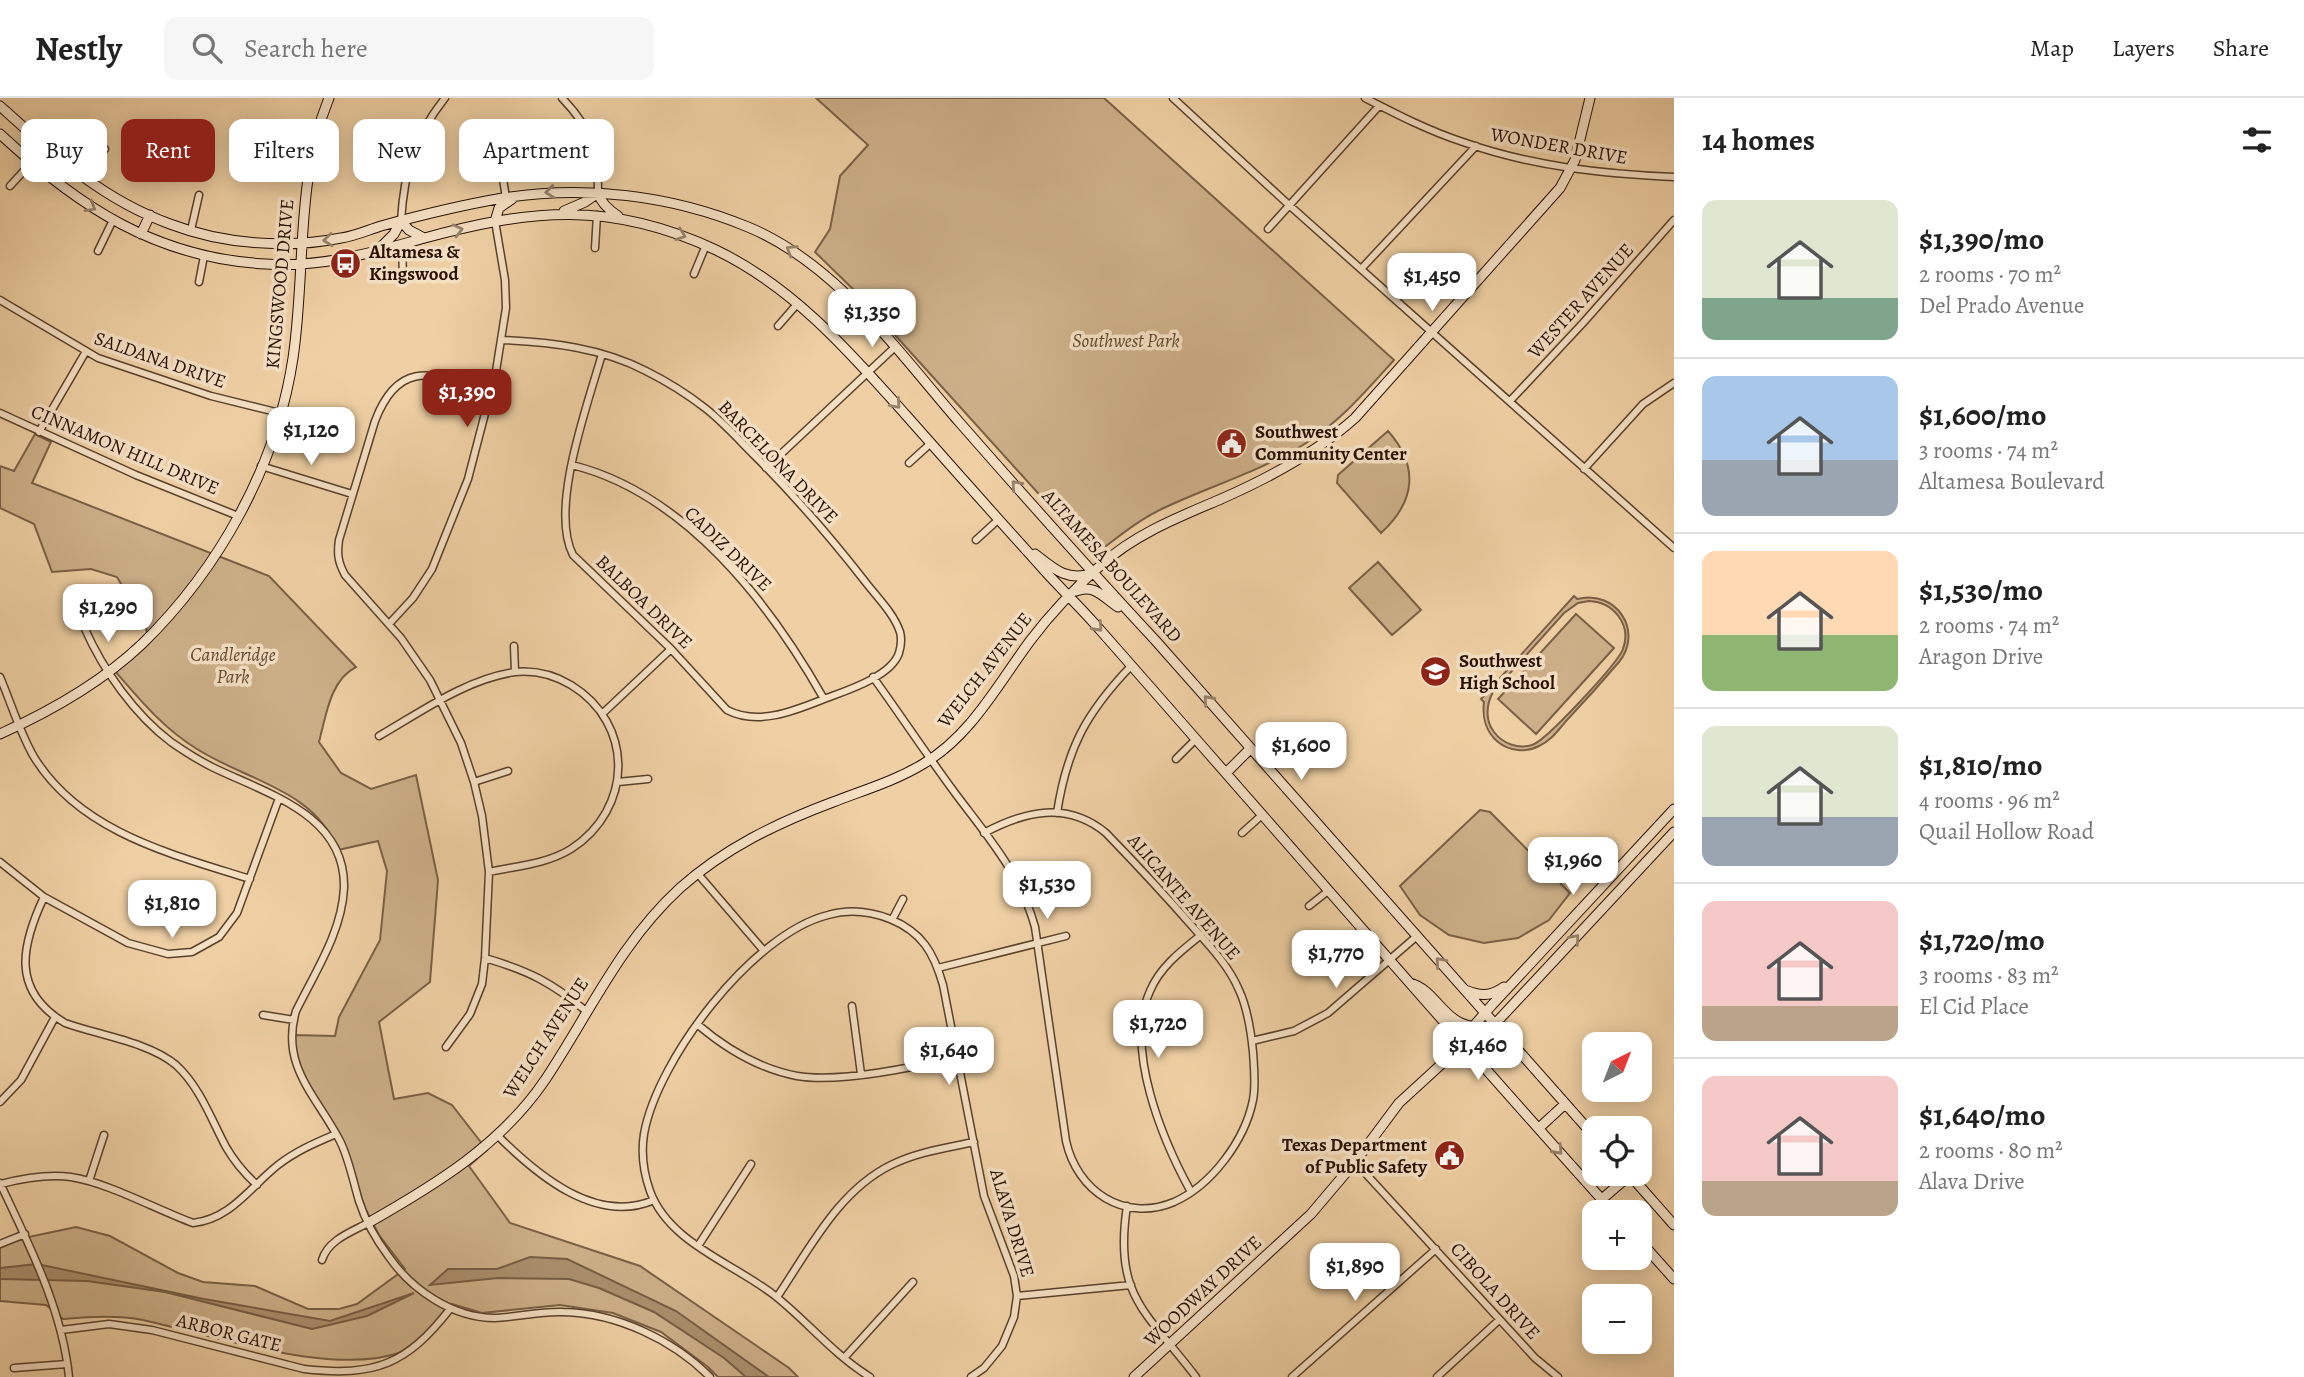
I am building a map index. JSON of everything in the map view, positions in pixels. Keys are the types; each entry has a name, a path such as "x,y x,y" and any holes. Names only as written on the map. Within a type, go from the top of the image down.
{"main road":[{"name":"KINGSWOOD DRIVE","path":"0,734 61,704 141,645 181,603 210,563 238,516 261,466 280,413 293,360 311,159 317,129 329,98"},
{"name":"WELCH AVENUE","path":"368,1223 446,1176 481,1151 511,1122 545,1080 611,970 643,928 698,874 736,845 780,823 893,780 931,759 971,722 1031,640 1069,596 1124,546 1186,512 1222,498 1290,464 1355,418 1560,188 1580,144 1590,98"},
{"name":"ALTAMESA BOULEVARD","path":"0,106 21,124"},
{"path":"0,134 21,154"},
{"path":"56,182 79,200 141,234 204,256 268,265 301,263 377,251 495,221 559,214 597,215 665,229 706,245 741,264 798,303 828,329 1069,596 1408,982 1468,1036"},
{"name":"ALTAMESA BOULEVARD","path":"89,182 108,195 150,215 191,230 224,238 260,242 302,243 342,238 474,204 561,191 640,197 681,205 750,227 797,254 846,294 895,348 1582,1123"},
{"path":"559,214 598,193 609,210 622,219"},
{"path":"495,221 495,213 499,208 521,196"},
{"path":"474,204 489,211 495,221"},
{"path":"141,234 150,215"},
{"path":"377,251 394,234 401,221 409,230 424,238"},
{"path":"1019,542 1053,569 1067,576 1081,577 1093,573"},
{"path":"1069,596 1078,590 1094,589 1131,614"},
{"path":"1226,774 1250,749"},
{"name":"WOODWAY DRIVE","path":"1134,1377 1311,1214 1355,1162 1399,1103 1468,1036 1540,952 1674,809"},
{"name":"WOODWAY DRIVE","path":"1468,1036 1482,1035 1494,1025 1674,832"},
{"path":"1540,952 1553,964"},
{"path":"1464,989 1475,994 1491,995 1517,978"},
{"path":"1408,982 1419,985 1455,1021 1539,1128 1602,1199 1617,1186"},
{"path":"1468,1036 1494,1025"},
{"path":"1482,1035 1499,1041 1532,1073 1542,1078"},
{"path":"1539,1128 1565,1104"},
{"path":"1639,1186 1674,1225"},
{"path":"1652,1254 1674,1279"}],"street":[{"path":"401,221 402,198 411,156 422,130 445,98"},
{"path":"562,98 587,128 593,142 598,168 598,193"},
{"path":"1173,98 1674,548"},
{"name":"WONDER DRIVE","path":"1365,98 1476,146 1510,157 1619,175 1674,177"},
{"path":"1268,229 1379,106"},
{"path":"1362,268 1476,146"},
{"path":"10,186 21,174"},
{"path":"503,182 506,198"},
{"path":"191,230 199,195"},
{"path":"594,248 597,215"},
{"path":"99,251 113,220"},
{"name":"WESTER AVENUE","path":"1510,401 1674,220"},
{"path":"389,624 413,598 432,569 468,479 491,391 506,308 505,280 495,221"},
{"path":"402,244 403,278"},
{"path":"694,274 706,245"},
{"path":"199,282 204,256"},
{"name":"SALDANA DRIVE","path":"0,300 85,352 201,393 280,413"},
{"path":"778,326 798,303"},
{"name":"BARCELONA DRIVE","path":"502,341 541,342 621,360 660,378 705,408 799,502 856,569 896,625 901,642 897,658 887,669 873,677"},
{"path":"766,468 895,348"},
{"path":"39,432 85,352"},
{"name":"BALBOA DRIVE","path":"602,354 572,465 565,518 567,538 573,555 733,713 774,716 793,712 873,677"},
{"path":"446,1047 477,1000 485,958 489,872 482,816 461,743 441,701 430,680 389,624 351,584 338,563 339,540 382,403 397,385 414,376 425,375 491,391"},
{"path":"1584,469 1643,404 1674,383"},
{"name":"CINNAMON HILL DRIVE","path":"0,413 136,475 238,516"},
{"path":"909,463 931,443"},
{"name":"CADIZ DRIVE","path":"572,465 591,469 634,488 683,524 712,550 760,600 789,640 824,699"},
{"path":"261,466 352,494"},
{"path":"976,540 999,519"},
{"path":"85,629 92,645 134,705 169,740 211,766 291,804 323,831 339,858 343,875 339,920 294,1020 292,1054 305,1085 341,1144 360,1204 389,1258 402,1273 450,1309 469,1316 488,1318 563,1312 604,1318 675,1347 710,1377"},
{"path":"513,646 515,672"},
{"path":"602,714 671,649"},
{"path":"1057,813 1067,767 1083,727 1099,701 1131,666"},
{"path":"379,736 482,681 515,672 543,673 561,679 593,701 602,714 617,752 618,782 606,815 591,834 571,849 545,860 489,872"},
{"path":"0,677 34,757 46,774 85,812 125,835 250,880"},
{"path":"873,677 1021,887 1029,905 1037,943 1069,1155 1082,1179 1099,1195 1127,1206 1122,1247 1126,1273 1139,1305 1196,1377"},
{"path":"1176,759 1196,739"},
{"path":"474,782 508,771"},
{"path":"618,782 648,779"},
{"path":"0,862 44,897 128,943 168,954 183,954 205,946 219,937 237,913 279,798"},
{"name":"ALICANTE AVENUE","path":"984,833 1025,814 1057,813 1082,817 1106,832 1201,935 1239,988 1252,1041 1255,1084 1247,1118 1225,1158 1215,1171 1191,1192 1174,1202 1159,1206 1127,1206"},
{"path":"1242,833 1262,815"},
{"path":"698,874 764,951"},
{"path":"1308,906 1328,891"},
{"path":"44,897 30,926 25,960 29,986 34,996 55,1017 80,1029 147,1049 174,1064 188,1078 235,1161 257,1185"},
{"path":"892,920 904,899"},
{"name":"ALAVA DRIVE","path":"654,1200 646,1177 642,1150 651,1108 679,1051 697,1024 735,979 764,951 790,932 825,915 873,913 906,926 933,954 938,968 984,1196 1014,1276 1017,1296 1014,1317 1002,1346 984,1368 971,1377"},
{"path":"1191,1192 1163,1138 1152,1108 1143,1053 1142,1027 1147,1000 1155,981 1167,966 1201,935"},
{"path":"938,968 1066,936"},
{"path":"1252,1041 1278,1037 1310,1024 1349,997 1417,936"},
{"path":"485,958 521,968 541,978 586,1011"},
{"path":"852,1006 861,1074"},
{"path":"263,1015 294,1020"},
{"path":"0,1102 21,1080 55,1017"},
{"path":"697,1024 730,1049 771,1069 797,1076 861,1074 957,1057"},
{"path":"69,1377 61,1330 25,1234 0,1183 38,1176 70,1177 89,1181 193,1223 208,1221 222,1216 296,1152 336,1134"},
{"path":"89,1181 104,1135"},
{"path":"498,1135 538,1173 593,1202 624,1208 654,1200 679,1231 698,1246 751,1277 870,1377"},
{"path":"776,1297 846,1199 873,1175 918,1154 974,1142"},
{"name":"CIBOLA DRIVE","path":"1355,1162 1499,1320 1535,1358 1558,1377"},
{"path":"698,1246 751,1164"},
{"path":"323,1260 324,1254 336,1240 368,1223"},
{"path":"0,1244 25,1234"},
{"path":"1293,1377 1436,1249"},
{"path":"844,1357 913,1282"},
{"path":"1017,1296 1131,1285"},
{"name":"ARBOR GATE","path":"61,1330 109,1324 152,1330 326,1375 392,1363 424,1341 450,1309"},
{"path":"1437,1377 1499,1320"},
{"path":"14,1368 67,1364"}],"green space":[{"name":"Southwest Park","path":"816,98 1104,98 1394,360 1340,417 1303,445 1270,463 1156,512 1094,555 857,293 815,252 830,229 840,176 868,145"},
{"path":"1388,431 1405,457 1409,483 1401,508 1381,533 1337,483 1338,475"},
{"name":"Candleridge Park","path":"35,434 51,442 32,483 269,576 356,667 347,673 335,690 319,742 341,773 371,789 416,775 438,880 430,982 379,1022 394,1099 428,1093 452,1105 487,1150 469,1166 510,1223 640,1266 789,1368 798,1377 718,1377 661,1332 613,1313 560,1305 482,1313 452,1304 423,1336 402,1352 374,1358 343,1360 309,1357 239,1344 133,1318 63,1319 46,1305 0,1301 0,1243 76,1227 110,1236 178,1273 203,1282 255,1286 308,1309 339,1309 357,1304 405,1269 379,1235 365,1208 340,1136 301,1073 293,1035 335,1036 339,1017 380,940 387,871 378,841 338,850 327,829 313,813 277,789 216,760 185,741 153,713 115,671 148,641 146,627 117,577 91,569 52,572 34,524 0,508 0,466 14,471"},
{"path":"1378,562 1421,610 1392,635 1349,588"},
{"path":"1574,596 1577,599 1604,600 1622,615 1628,638 1626,650 1619,662 1543,744 1529,750 1518,750 1498,742 1490,734 1486,724 1484,702 1481,699","holes":["1598,602 1613,610 1623,623 1625,640 1618,657 1581,701 1540,740 1532,745 1521,746 1502,740 1494,732 1488,717 1493,692 1564,613 1578,603"]},
{"path":"1576,614 1614,648 1536,734 1498,699"},
{"path":"1480,810 1490,812 1570,893 1549,920 1518,938 1484,943 1449,935 1420,915 1400,886"}],"shaded area":[{"path":"530,1257 567,1259 676,1311 769,1377 746,1377 724,1358 654,1312 599,1288 569,1279 498,1278 430,1285 448,1269 497,1269"},
{"path":"37,1264 204,1299 330,1321 414,1293 367,1316 312,1329 165,1292 87,1281 0,1279 0,1268"}],"place":[{"name":"Altamesa & Kingswood","path":"346,263"},
{"name":"Southwest Community Center","path":"1232,443"},
{"name":"Southwest High School","path":"1436,672"},
{"name":"Texas Department of Public Safety","path":"1450,1156"}]}
